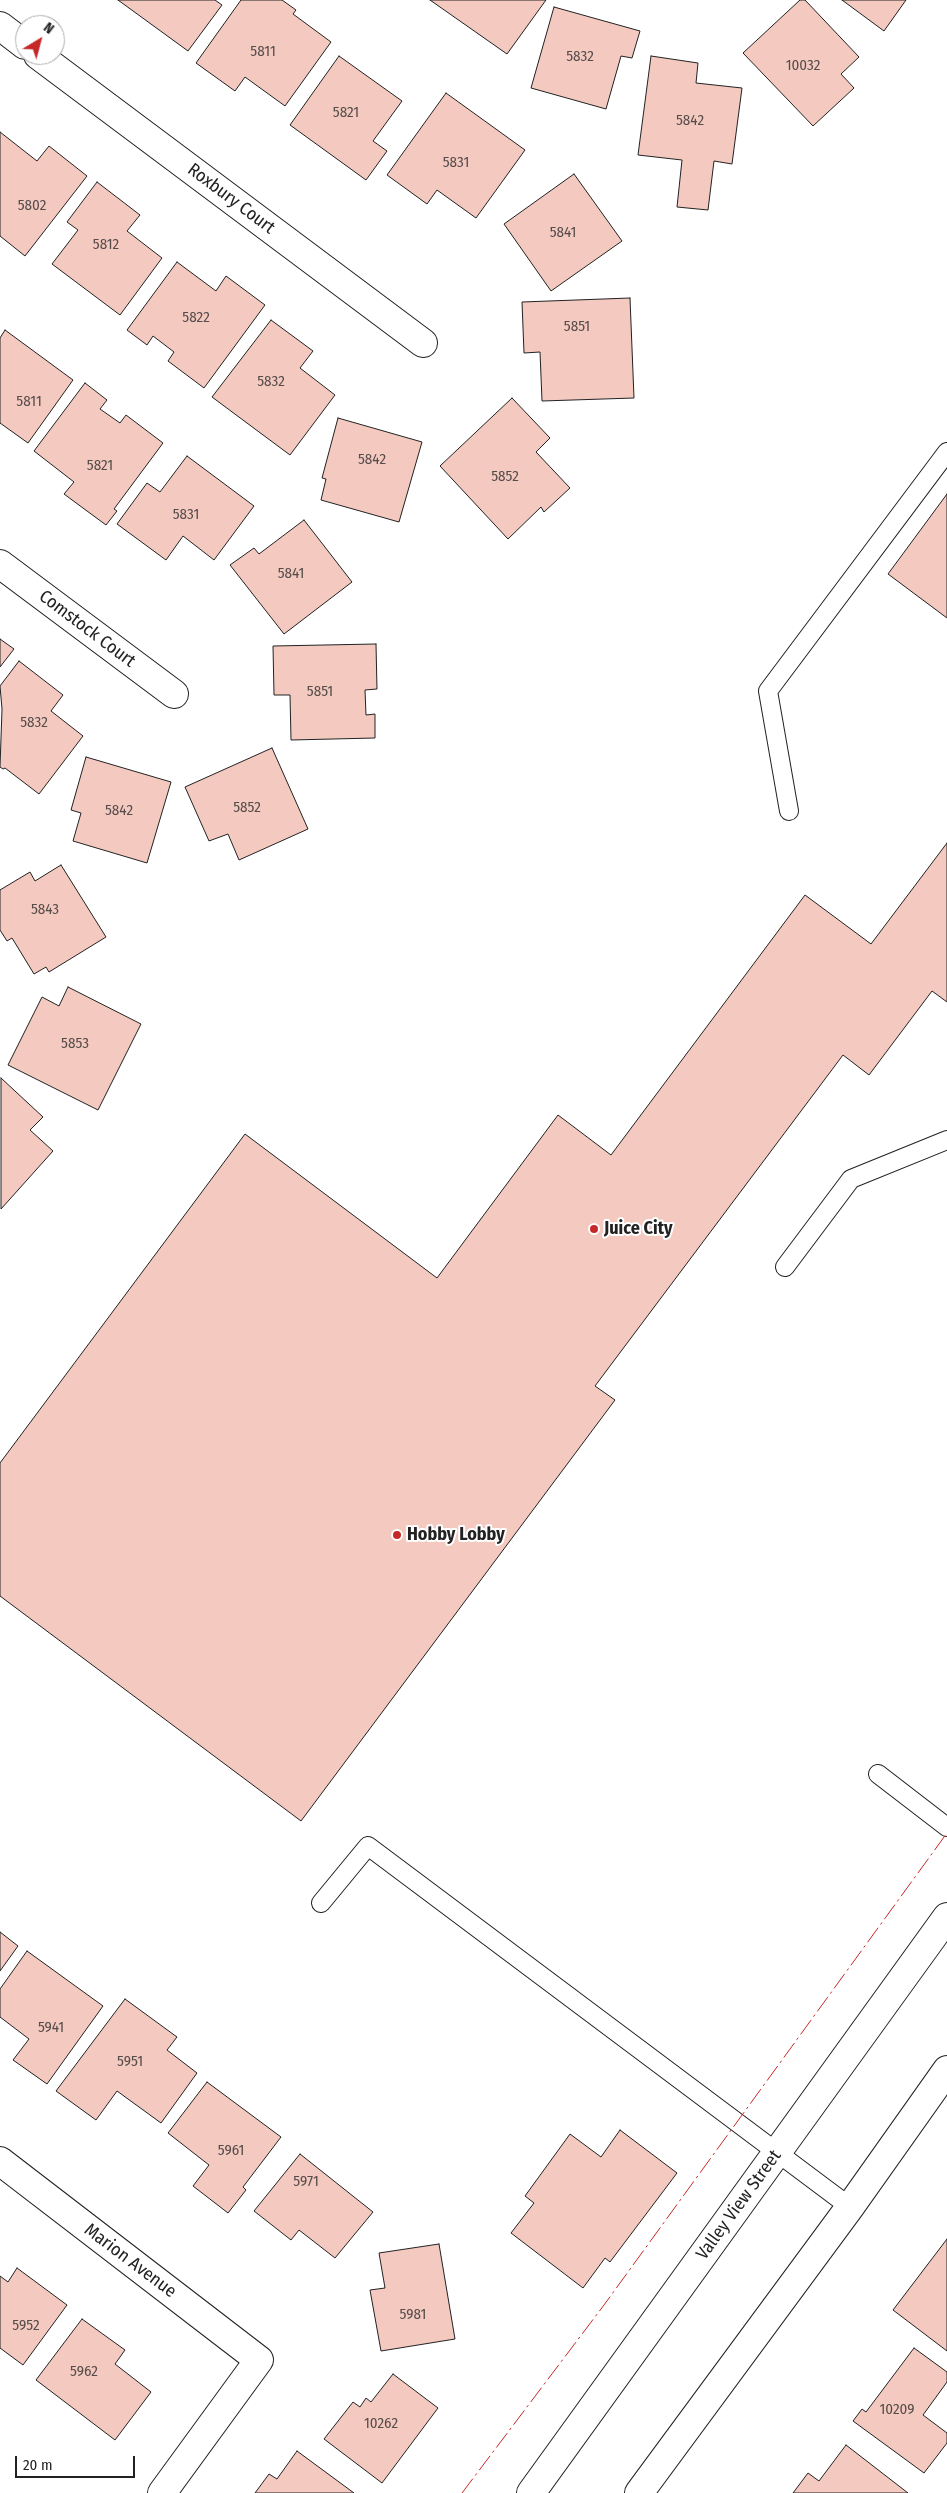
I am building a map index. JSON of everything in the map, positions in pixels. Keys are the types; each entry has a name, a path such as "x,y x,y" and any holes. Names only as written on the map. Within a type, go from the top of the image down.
{"main road":[{"path":"0,26 15,37"},
{"name":"Roxbury Court","path":"51,65 423,343"},
{"name":"Comstock Court","path":"0,564 174,694"},
{"name":"Valley View Street","path":"531,2493 947,1917"},
{"path":"639,2493 850,2208 947,2070"},
{"name":"Marion Avenue","path":"0,2161 259,2360 162,2493"}],"lane":[{"path":"789,811 768,691 947,452"},
{"path":"785,1267 851,1179 947,1140"},
{"path":"878,1774 947,1827"},
{"path":"321,1903 368,1846 850,2208"}],"building":[{"path":"118,0 215,0 222,5 188,51"},
{"path":"241,0 282,0 296,10 293,14 331,42 285,106 245,77 235,91 196,63"},
{"path":"430,0 546,0 507,54"},
{"path":"800,0 805,0 859,57 841,74 854,88 813,126 743,53"},
{"path":"842,0 906,0 884,31"},
{"path":"554,7 640,31 632,58 621,56 606,109 531,88"},
{"path":"339,56 402,101 373,141 387,151 366,180 290,125"},
{"path":"651,56 698,63 696,83 742,88 732,164 714,161 708,210 677,207 682,160 638,155"},
{"path":"446,93 525,150 476,218 437,190 427,204 387,175"},
{"path":"0,132 37,161 49,146 87,176 25,256 0,236"},
{"path":"574,174 622,241 551,291 504,224"},
{"path":"97,182 140,215 127,231 162,258 120,315 52,264 78,230 67,222"},
{"path":"177,262 216,291 226,276 265,305 204,388 168,361 174,352 153,336 147,345 127,330"},
{"path":"630,298 634,398 542,401 540,352 524,353 522,302"},
{"path":"271,320 313,351 300,368 335,395 290,455 212,397"},
{"path":"5,330 73,380 28,443 0,423 0,338"},
{"path":"85,383 107,400 100,409 120,423 126,415 163,443 114,509 117,511 106,525 64,494 74,482 34,451"},
{"path":"512,398 550,438 536,452 570,488 544,512 541,507 508,539 440,466"},
{"path":"338,418 422,442 399,522 321,500 326,479 322,478"},
{"path":"187,456 254,506 214,560 183,536 166,560 117,524 147,483 160,492"},
{"path":"947,494 947,618 888,574"},
{"path":"304,520 352,582 284,634 230,565 254,548 259,554"},
{"path":"0,639 14,649 0,667"},
{"path":"376,644 377,689 365,690 366,715 375,714 375,738 291,740 290,695 274,695 273,646"},
{"path":"19,661 63,695 51,711 83,736 39,794 5,768 0,767 2,709 0,686"},
{"path":"272,748 308,829 239,860 228,834 209,841 185,787"},
{"path":"86,757 171,782 147,863 73,841 81,813 71,810"},
{"path":"947,843 947,1002 932,991 869,1075 843,1055 595,1386 615,1400 301,1821 0,1596 0,1463 245,1134 437,1278 558,1115 611,1155 805,895 871,944"},
{"path":"61,865 106,937 49,972 46,967 34,974 12,938 7,941 0,930 0,890 30,872 35,881"},
{"path":"68,987 141,1024 98,1110 8,1065 42,997 59,1006"},
{"path":"1,1078 43,1117 30,1130 53,1151 1,1209"},
{"path":"0,1932 18,1946 0,1971"},
{"path":"27,1951 103,2006 47,2084 13,2060 29,2039 0,2017 0,1989"},
{"path":"125,1999 177,2037 167,2050 197,2073 161,2123 117,2091 96,2120 56,2091"},
{"path":"207,2082 281,2137 243,2187 246,2190 228,2213 193,2186 209,2165 168,2133"},
{"path":"620,2130 677,2173 610,2262 605,2258 583,2288 511,2233 534,2203 525,2196 570,2134 601,2157"},
{"path":"300,2154 373,2212 335,2258 299,2230 291,2240 254,2211"},
{"path":"947,2239 947,2351 893,2310"},
{"path":"439,2244 455,2339 381,2351 370,2290 385,2288 379,2253"},
{"path":"17,2268 67,2305 23,2365 0,2348 0,2276 8,2282"},
{"path":"82,2319 125,2350 115,2364 151,2392 115,2440 36,2380"},
{"path":"914,2348 947,2372 947,2382 923,2415 947,2433 947,2443 924,2473 853,2421 862,2409 866,2412"},
{"path":"393,2374 438,2408 382,2483 324,2439 353,2402 360,2407 366,2398 371,2402"},
{"path":"846,2445 908,2493 793,2493 808,2473 819,2481"},
{"path":"297,2451 354,2493 255,2493 269,2474 277,2479"}],"power":[{"path":"462,2493 604,2305 947,1833"}],"place":[{"name":"Juice City","path":"594,1229"},
{"name":"Hobby Lobby","path":"397,1535"}]}
